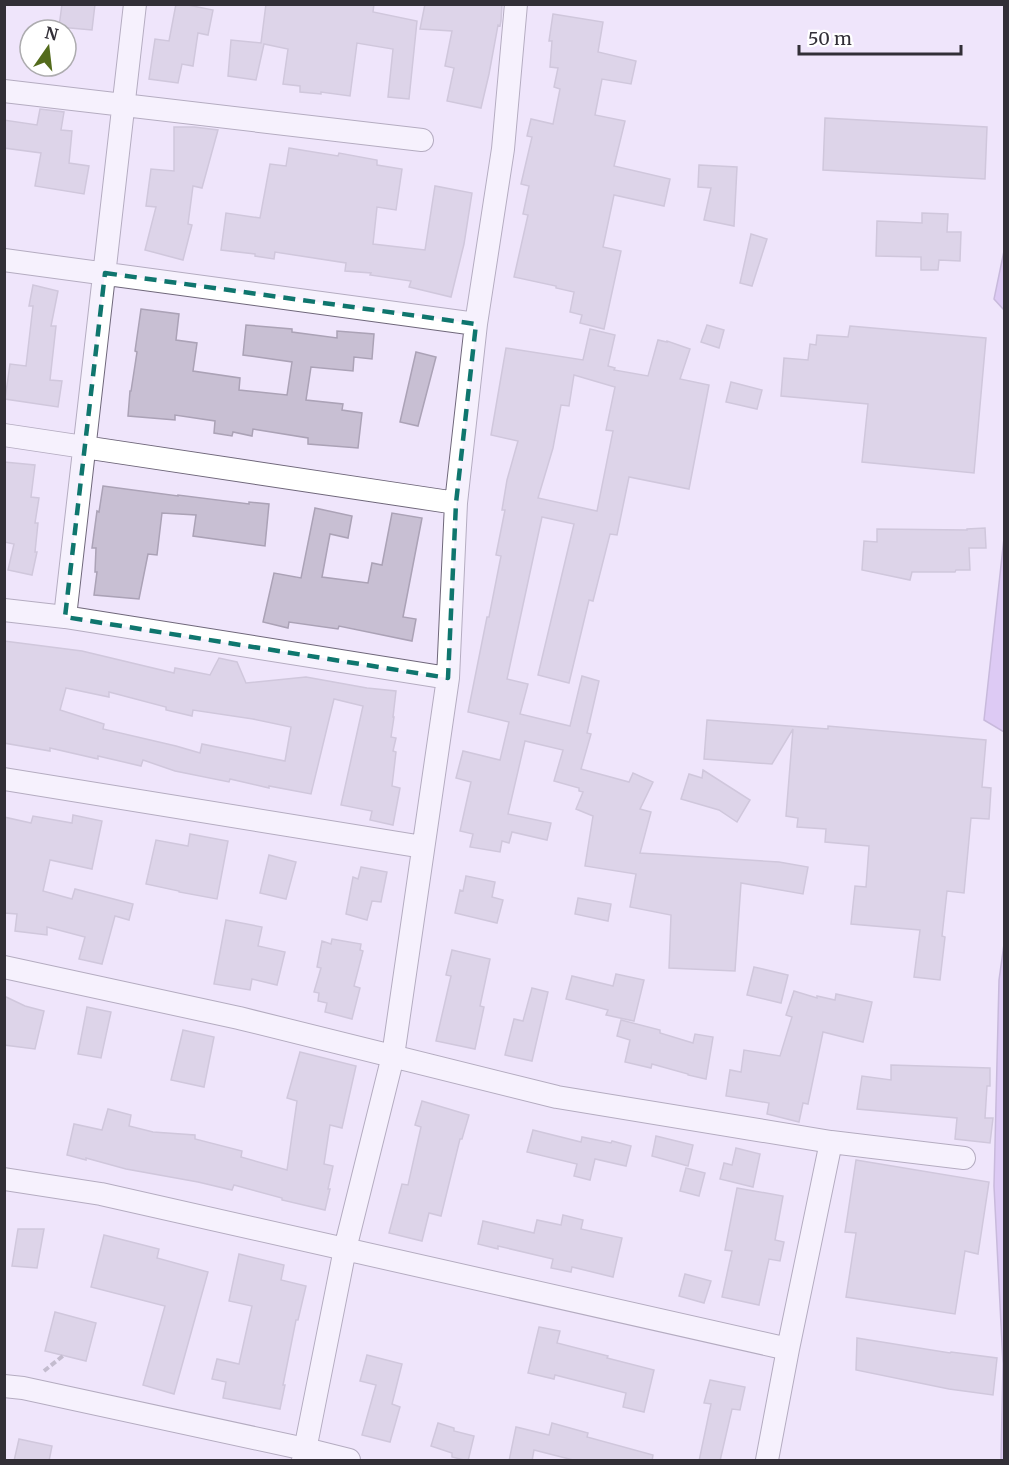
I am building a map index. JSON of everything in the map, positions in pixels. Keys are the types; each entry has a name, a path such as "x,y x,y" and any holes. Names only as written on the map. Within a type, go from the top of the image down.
{"street":[{"path":"65,617 135,4"},
{"path":"304,1455 345,1249 393,1056 448,678 456,503 476,324 503,149 516,4"},
{"path":"4,91 422,140"},
{"path":"4,260 476,324"},
{"path":"4,435 456,503"},
{"path":"4,610 65,617 448,678"},
{"path":"4,779 423,847"},
{"path":"4,967 227,1016 557,1097 831,1143 964,1158"},
{"path":"767,1461 831,1143"},
{"path":"4,1179 101,1194 788,1349"},
{"path":"4,1386 23,1388 304,1455 349,1461"}],"highlighted area":[{"path":"105,273 476,324 456,503 448,678 65,617"}],"shaded area":[{"path":"1004,251 1004,310 994,299"},
{"path":"1004,538 1004,732 984,720"},
{"path":"1004,944 1004,1460 1001,1460 1003,1364 994,1186 999,980"}],"building":[{"path":"62,4 95,4 92,30 78,29 78,18 60,18"},
{"path":"176,4 213,10 208,35 198,33 193,66 182,64 178,83 149,79 155,39 169,41"},
{"path":"266,4 374,4 373,12 417,21 409,99 388,97 393,49 357,43 350,96 300,92 300,86 283,84 288,49 264,44 256,80 228,76 231,40 261,43"},
{"path":"425,4 502,4 500,26 498,25 481,108 447,101 454,68 445,66 452,31 420,29"},
{"path":"553,14 603,22 598,52 636,61 631,84 602,79 595,115 625,121 614,166 670,179 664,206 614,195 603,247 621,251 604,329 580,323 582,315 570,312 574,292 514,277 528,215 523,214 529,186 521,184 532,137 527,136 531,119 553,124 560,89 554,87 558,68 550,67 552,41 549,41"},
{"path":"40,109 64,112 61,130 72,131 69,163 89,166 84,194 35,186 41,153 4,148 4,120 37,125"},
{"path":"825,118 987,127 985,179 823,170"},
{"path":"174,127 218,130 202,188 193,186 188,224 192,225 183,260 145,250 156,207 146,206 151,169 174,171"},
{"path":"289,148 338,156 339,153 377,160 377,165 402,169 396,210 377,207 373,244 425,250 435,186 472,193 464,244 451,297 409,287 411,281 370,275 371,273 345,271 346,263 275,252 274,259 221,250 226,213 260,218 270,164 286,166"},
{"path":"699,165 737,167 734,226 704,220 711,188 698,187"},
{"path":"922,213 948,214 947,232 961,232 960,261 939,260 938,270 921,270 921,257 876,256 877,221 922,223"},
{"path":"751,234 767,239 752,286 740,283"},
{"path":"33,285 58,291 51,326 56,326 50,380 62,381 58,407 5,399 10,364 26,366 33,306 29,306"},
{"path":"141,309 179,314 176,340 197,343 193,371 240,378 239,390 287,395 292,362 243,355 246,325 292,329 292,332 337,338 337,331 374,334 372,359 354,357 353,371 311,367 306,400 343,404 342,410 362,413 358,448 308,444 308,438 253,429 252,436 233,432 232,436 214,433 215,421 175,415 175,420 128,416"},
{"path":"707,325 724,330 719,348 701,342"},
{"path":"850,326 986,338 974,473 862,462 868,404 781,396 784,358 808,360 810,344 816,345 817,335 848,337"},
{"path":"590,329 615,335 608,366 615,368 614,370 648,376 658,340 690,349 680,379 709,385 689,489 629,477 617,535 610,534 593,601 589,600 569,683 538,675 574,524 542,517 507,679 528,684 520,714 570,726 582,676 599,681 587,733 591,734 581,769 629,782 633,773 653,782 640,809 651,812 640,853 779,862 808,867 803,894 741,883 735,971 669,968 671,915 630,907 636,874 585,866 593,816 576,809 583,792 579,791 579,788 554,781 563,750 525,741 508,814 551,823 547,840 512,832 509,843 502,841 500,852 470,847 473,834 460,831 471,782 456,778 463,751 500,760 509,722 468,712 501,556 496,555 505,510 502,510 507,480 518,441 491,435 506,348 583,360","holes":["574,375 615,387 606,430 613,431 597,511 538,498 553,448 561,405 569,406"]},
{"path":"416,352 436,357 418,426 400,422"},
{"path":"731,382 762,390 757,409 726,402"},
{"path":"4,462 35,465 31,497 39,498 35,523 38,523 35,552 37,552 32,575 8,570 14,544 4,542"},
{"path":"103,486 249,504 249,502 269,504 265,546 193,536 196,515 162,513 157,555 148,554 139,599 94,595 97,572 95,572 96,548 92,548"},
{"path":"315,508 352,516 348,538 330,534 322,577 368,583 372,563 382,565 392,513 422,518 403,617 416,619 412,641 339,626 338,629 289,622 288,628 263,622 274,573 301,578"},
{"path":"985,528 986,548 969,548 970,570 912,572 910,580 862,570 864,541 877,542 877,529 967,530"},
{"path":"4,641 82,651 174,673 175,668 210,675 219,658 237,662 246,683 306,677 396,691 391,737 396,738 393,751 396,752 392,786 400,788 393,825 370,820 372,811 341,805 363,706 334,699 311,794 230,779 229,782 175,771 143,760 141,766 98,756 98,759 50,748 50,751 4,743","holes":["66,688 109,697 109,692 192,716 193,710 291,727 285,761 202,744 200,753 103,729 104,724 60,710"]},
{"path":"707,720 828,729 828,726 986,740 982,787 991,788 989,819 971,818 964,893 947,891 940,980 914,977 920,930 851,924 855,886 866,887 869,846 825,842 826,829 797,827 798,818 786,816 793,729 772,764 704,759"},
{"path":"703,770 750,800 737,822 719,810 681,799 689,774 702,778"},
{"path":"73,815 102,821 92,869 50,860 43,891 72,899 75,889 133,904 129,920 115,916 102,964 79,959 85,937 47,927 47,935 15,931 17,914 4,913 4,817 31,823 33,816 72,823"},
{"path":"190,834 228,841 217,899 146,884 156,840 188,846"},
{"path":"269,855 296,862 286,899 260,893"},
{"path":"361,867 387,872 381,902 372,901 367,920 346,914 353,877 358,879"},
{"path":"466,876 495,882 492,897 503,900 497,923 455,913"},
{"path":"578,898 611,904 608,921 575,914"},
{"path":"226,920 262,927 258,946 285,952 277,985 252,979 250,990 214,984"},
{"path":"332,939 361,944 360,950 363,951 354,986 360,988 352,1019 325,1012 327,1003 318,1001 319,993 314,992 321,968 317,967 322,941 331,944"},
{"path":"452,950 490,959 480,1006 484,1007 475,1049 436,1041 451,976 446,975"},
{"path":"754,967 788,975 781,1003 747,995"},
{"path":"616,974 644,980 634,1021 606,1015 608,1010 566,999 572,976 613,986"},
{"path":"532,988 548,992 532,1061 505,1055 514,1019 523,1021"},
{"path":"794,991 817,998 817,996 835,1000 836,994 872,1002 863,1042 823,1032 808,1104 803,1103 799,1122 767,1114 769,1103 726,1096 730,1070 741,1072 744,1050 780,1056 792,1017 786,1015"},
{"path":"4,996 25,1006 44,1011 35,1049 4,1045"},
{"path":"87,1007 111,1012 101,1058 78,1054"},
{"path":"621,1020 660,1030 660,1033 693,1043 695,1034 713,1037 706,1079 652,1064 651,1068 625,1062 630,1040 617,1036"},
{"path":"183,1030 214,1037 204,1087 171,1080"},
{"path":"300,1052 356,1066 342,1128 330,1125 324,1164 333,1166 325,1210 234,1185 232,1190 67,1155 74,1124 102,1130 108,1109 131,1115 129,1126 153,1132 195,1135 195,1139 242,1151 241,1157 287,1170 297,1101 287,1098"},
{"path":"891,1065 990,1068 985,1118 993,1118 990,1143 955,1139 957,1118 857,1109 862,1076 891,1080"},
{"path":"422,1101 469,1115 462,1139 460,1139 441,1216 429,1213 422,1241 389,1233 402,1184 408,1185 421,1127 415,1125"},
{"path":"533,1130 581,1142 582,1137 631,1146 626,1166 595,1159 590,1180 574,1176 577,1164 527,1152"},
{"path":"656,1136 693,1145 688,1166 652,1156"},
{"path":"736,1148 760,1154 753,1187 720,1179 724,1163 732,1165"},
{"path":"856,1160 989,1182 978,1254 965,1251 955,1314 846,1297 856,1233 845,1232"},
{"path":"686,1168 705,1173 699,1196 680,1191"},
{"path":"737,1188 783,1196 775,1240 784,1242 780,1261 769,1259 759,1305 722,1297 732,1251 725,1250"},
{"path":"563,1215 583,1220 581,1229 622,1238 613,1277 572,1267 571,1272 551,1268 553,1259 498,1246 498,1249 478,1244 483,1221 534,1233 537,1220 561,1225"},
{"path":"18,1229 44,1229 37,1268 12,1266"},
{"path":"104,1235 159,1249 157,1258 208,1272 174,1394 143,1385 165,1306 91,1287"},
{"path":"239,1254 284,1265 281,1280 306,1286 298,1320 296,1320 280,1409 223,1398 226,1382 212,1379 217,1359 239,1364 252,1306 229,1301"},
{"path":"685,1274 711,1281 704,1303 679,1296"},
{"path":"55,1312 96,1323 86,1361 45,1351"},
{"path":"539,1327 560,1331 557,1343 654,1370 644,1412 623,1407 626,1393 555,1375 554,1379 528,1373"},
{"path":"857,1338 997,1358 993,1395 949,1389 856,1370"},
{"path":"367,1355 402,1364 392,1404 400,1407 390,1442 362,1435 376,1385 360,1381"},
{"path":"710,1380 745,1387 740,1410 732,1409 720,1461 699,1461 711,1404 704,1403"},
{"path":"438,1423 454,1428 454,1431 474,1436 468,1461 452,1457 452,1453 431,1446"},
{"path":"552,1423 588,1433 587,1437 653,1455 652,1461 577,1461 534,1450 532,1461 509,1461 516,1427 549,1435"},
{"path":"19,1439 52,1446 49,1461 14,1461"}]}
